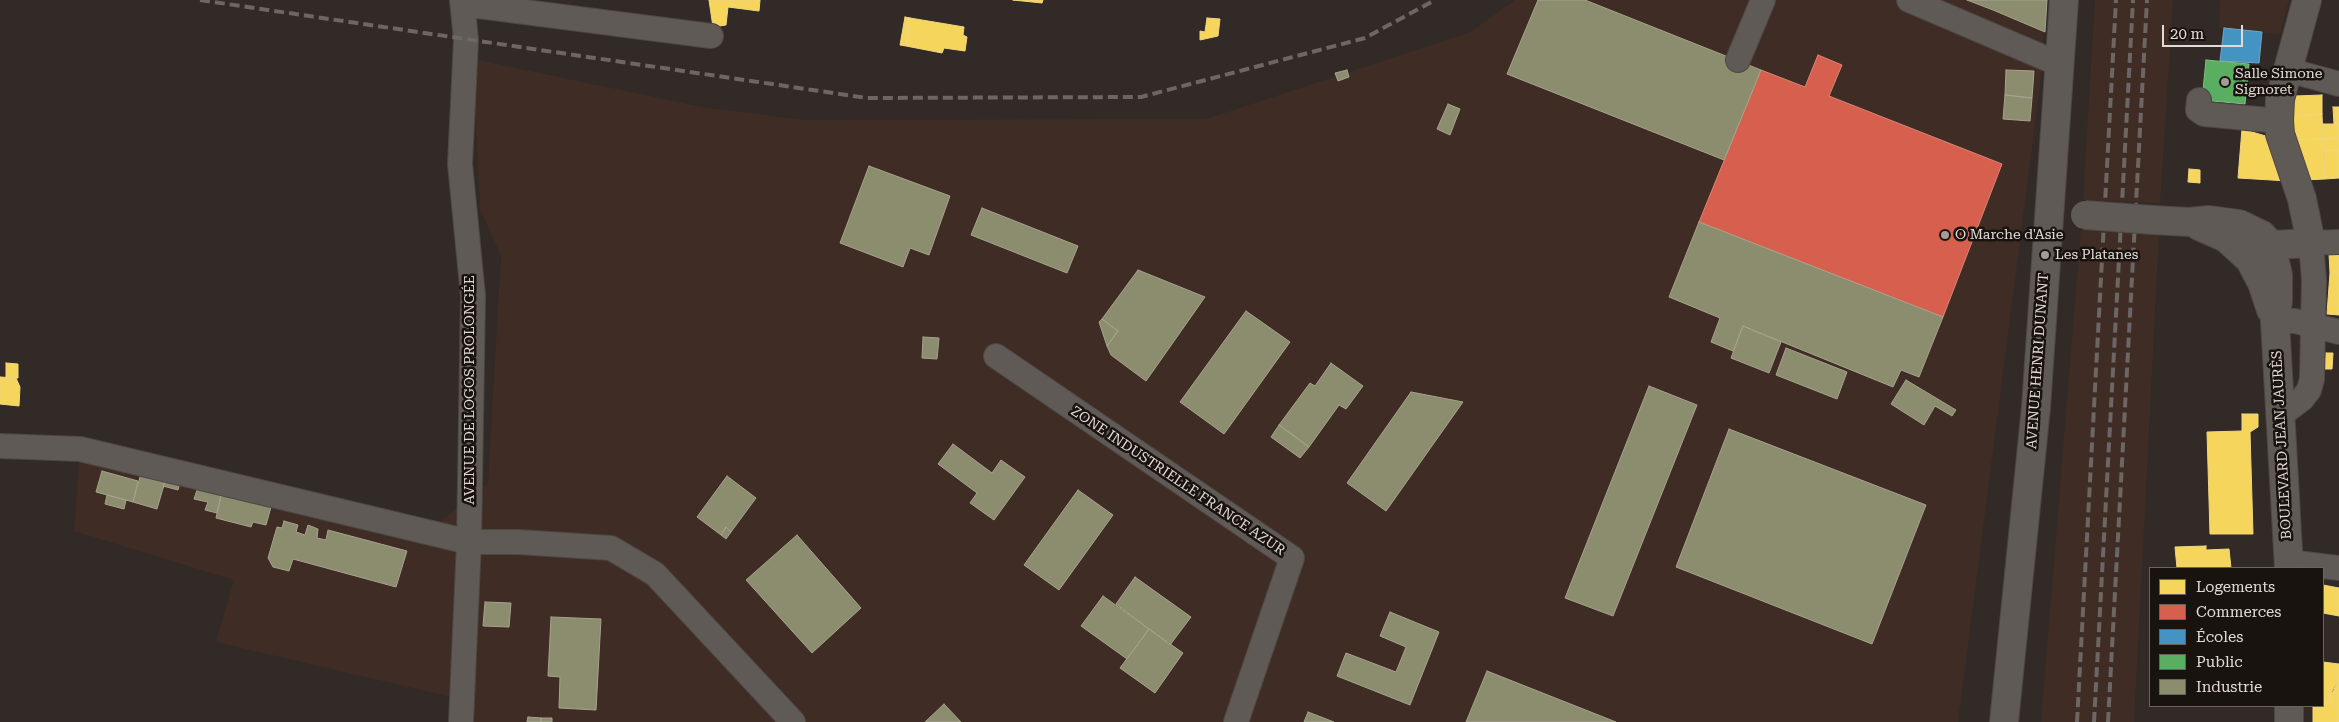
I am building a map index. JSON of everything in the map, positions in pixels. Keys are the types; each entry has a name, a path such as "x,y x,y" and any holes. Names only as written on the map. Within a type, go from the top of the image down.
{"street":[{"path":"1738,60 1763,0"},
{"path":"1909,0 2059,64"},
{"name":"AVENUE HENRI DUNANT","path":"2004,722 2036,407 2064,0"},
{"path":"2281,415 2296,406 2309,390 2312,379 2314,280 2311,243 2302,200 2280,134 2279,121 2280,99 2307,0"},
{"path":"462,2 711,36"},
{"name":"AVENUE DE LOGOS PROLONGÉE","path":"461,722 469,542 473,296 460,164 466,40 462,2"},
{"path":"2288,70 2339,84"},
{"path":"2198,100 2198,110 2204,114 2279,121"},
{"path":"2260,253 2291,222 2302,200"},
{"path":"2048,212 2189,222 2209,220 2239,224 2262,235 2260,253"},
{"path":"2260,253 2311,243 2339,242"},
{"name":"BOULEVARD JEAN JAURÈS","path":"2260,253 2278,275 2278,301 2275,321 2289,565"},
{"path":"2275,321 2295,321 2313,324 2339,332"},
{"name":"ZONE INDUSTRIELLE FRANCE AZUR","path":"996,356 1292,558 1236,722"},
{"path":"0,446 80,449 469,542 518,542 611,548 655,574 793,722"},
{"path":"2289,565 2322,567"},
{"path":"2324,567 2339,568"},
{"path":"2289,707 2290,722"}],"shaded area":[{"path":"1515,0 2046,0 2041,77 1958,722 473,722 473,702 216,642 234,580 74,531 80,449 430,530 488,483 501,256 480,209 473,59 702,107 804,120 1206,119 1471,32"},
{"path":"2095,0 2173,0 2160,203 2083,200"},
{"path":"2220,0 2289,0 2280,34 2219,28"},
{"path":"2081,228 2159,234 2134,722 2041,722"}],"building: Logements":[{"path":"709,0 760,0 759,11 728,7 726,25 713,27"},
{"path":"1013,0 1043,0 1042,3"},
{"path":"905,17 910,18 906,46 900,45"},
{"path":"910,18 964,27 963,35 967,37 965,51 944,48 942,53 906,46"},
{"path":"1207,18 1220,19 1218,36 1200,40 1200,31 1205,32"},
{"path":"2322,95 2322,114 2292,116 2295,96"},
{"path":"2333,107 2339,107 2339,124 2334,124"},
{"path":"2322,114 2323,139 2291,140 2292,116"},
{"path":"2323,124 2339,124 2339,138 2323,139"},
{"path":"2242,129 2269,137 2288,181 2238,178"},
{"path":"2339,138 2339,150 2324,151 2323,139"},
{"path":"2323,139 2325,179 2304,180 2291,140"},
{"path":"2339,150 2339,178 2325,179 2324,151"},
{"path":"2189,169 2200,170 2200,183 2188,182"},
{"path":"2339,253 2339,272 2330,273 2329,254"},
{"path":"2339,272 2339,315 2327,314 2330,273"},
{"path":"2326,353 2333,353 2332,369 2325,369"},
{"path":"6,363 18,364 18,378 6,378"},
{"path":"0,377 16,378 20,387 19,406 0,404"},
{"path":"2242,414 2258,414 2258,427 2250,432 2253,534 2210,534 2207,432 2242,431"},
{"path":"2206,546 2206,550 2229,549 2231,567 2177,567 2175,547"},
{"path":"2324,585 2339,588 2339,616 2324,613"},
{"path":"2324,662 2339,664 2339,678 2331,693 2331,702 2324,702"},
{"path":"2339,678 2339,693 2333,692"},
{"path":"2331,693 2339,693 2339,722 2313,722 2313,707 2324,707 2324,702 2331,702"}],"building: Commerces":[{"path":"1818,55 1842,65 1829,96 2002,164 1943,317 1699,222 1761,70 1805,87"}],"building: Écoles":[{"path":"2224,28 2262,32 2259,63 2220,61"}],"building: Public":[{"name":"Salle Simone Signoret","path":"2206,60 2249,64 2245,104 2202,100"}],"building: Industrie":[{"path":"1538,0 1585,0 1761,70 1724,160 1507,74"},
{"path":"1967,0 2047,0 2045,32 1993,10"},
{"path":"1347,70 1349,77 1338,81 1335,73"},
{"path":"2006,70 2034,71 2032,98 2005,95"},
{"path":"2005,95 2032,98 2030,121 2003,119"},
{"path":"1448,104 1460,109 1450,135 1437,129"},
{"path":"869,166 950,196 929,255 910,248 903,267 840,243"},
{"path":"982,208 1078,246 1067,273 971,235"},
{"path":"1699,222 1943,317 1919,377 1901,370 1893,387 1743,326 1733,351 1711,342 1720,318 1669,297"},
{"path":"1138,270 1205,297 1146,381 1111,355 1107,346 1118,331 1102,319"},
{"path":"1246,311 1290,342 1224,434 1180,402"},
{"path":"1102,319 1118,331 1107,346 1099,322"},
{"path":"1743,326 1781,342 1769,373 1731,358"},
{"path":"923,337 939,338 937,359 922,358"},
{"path":"1786,348 1847,372 1837,399 1776,375"},
{"path":"1331,363 1363,386 1346,409 1339,405 1309,447 1279,425 1310,383 1315,386"},
{"path":"1906,380 1956,410 1952,416 1935,406 1924,425 1891,404"},
{"path":"1649,386 1697,405 1613,616 1565,598"},
{"path":"1411,392 1463,402 1386,511 1347,483"},
{"path":"1279,425 1309,447 1300,458 1271,437"},
{"path":"1729,429 1926,505 1872,644 1676,567"},
{"path":"953,444 992,473 1001,460 1025,477 994,520 970,503 977,493 938,464"},
{"path":"142,470 166,478 157,509 133,502"},
{"path":"102,471 138,481 133,502 96,492"},
{"path":"727,476 756,498 731,532 726,527 721,535 697,517"},
{"path":"166,478 180,482 178,490 163,486"},
{"path":"198,487 221,494 217,513 205,510 208,502 194,499"},
{"path":"223,487 271,507 266,525 253,522 251,527 216,518"},
{"path":"1078,490 1113,515 1059,590 1024,565"},
{"path":"107,495 126,500 124,509 105,504"},
{"path":"284,521 298,525 296,532 305,535 308,525 318,529 317,538 326,540 328,530 407,551 396,587 293,559 289,571 273,567 268,558 277,527 282,528"},
{"path":"726,527 731,532 726,539 721,535"},
{"path":"797,535 861,608 812,653 746,580"},
{"path":"1135,577 1191,617 1170,645 1116,604"},
{"path":"1103,596 1149,629 1127,659 1081,626"},
{"path":"485,602 511,603 509,627 483,626"},
{"path":"1390,612 1439,632 1410,705 1337,676 1346,653 1396,672 1406,647 1380,636"},
{"path":"551,617 601,619 596,710 559,708 560,677 548,676"},
{"path":"1149,629 1183,653 1155,693 1120,668"},
{"path":"1487,671 1616,722 1466,722"},
{"path":"944,704 961,722 925,722"},
{"path":"1308,712 1334,722 1304,722"},
{"path":"528,717 541,718 541,722 527,722"},
{"path":"541,718 552,718 552,722 541,722"}],"railway":[{"path":"200,0 867,98 1141,97 1365,38 1435,0"},
{"path":"2077,722 2116,0"},
{"path":"2094,722 2133,0"},
{"path":"2108,722 2147,0"}],"place":[{"name":"Salle Simone Signoret","path":"2225,82"},
{"name":"O Marche d'Asie","path":"1945,235"},
{"name":"Les Platanes","path":"2045,255"}]}
